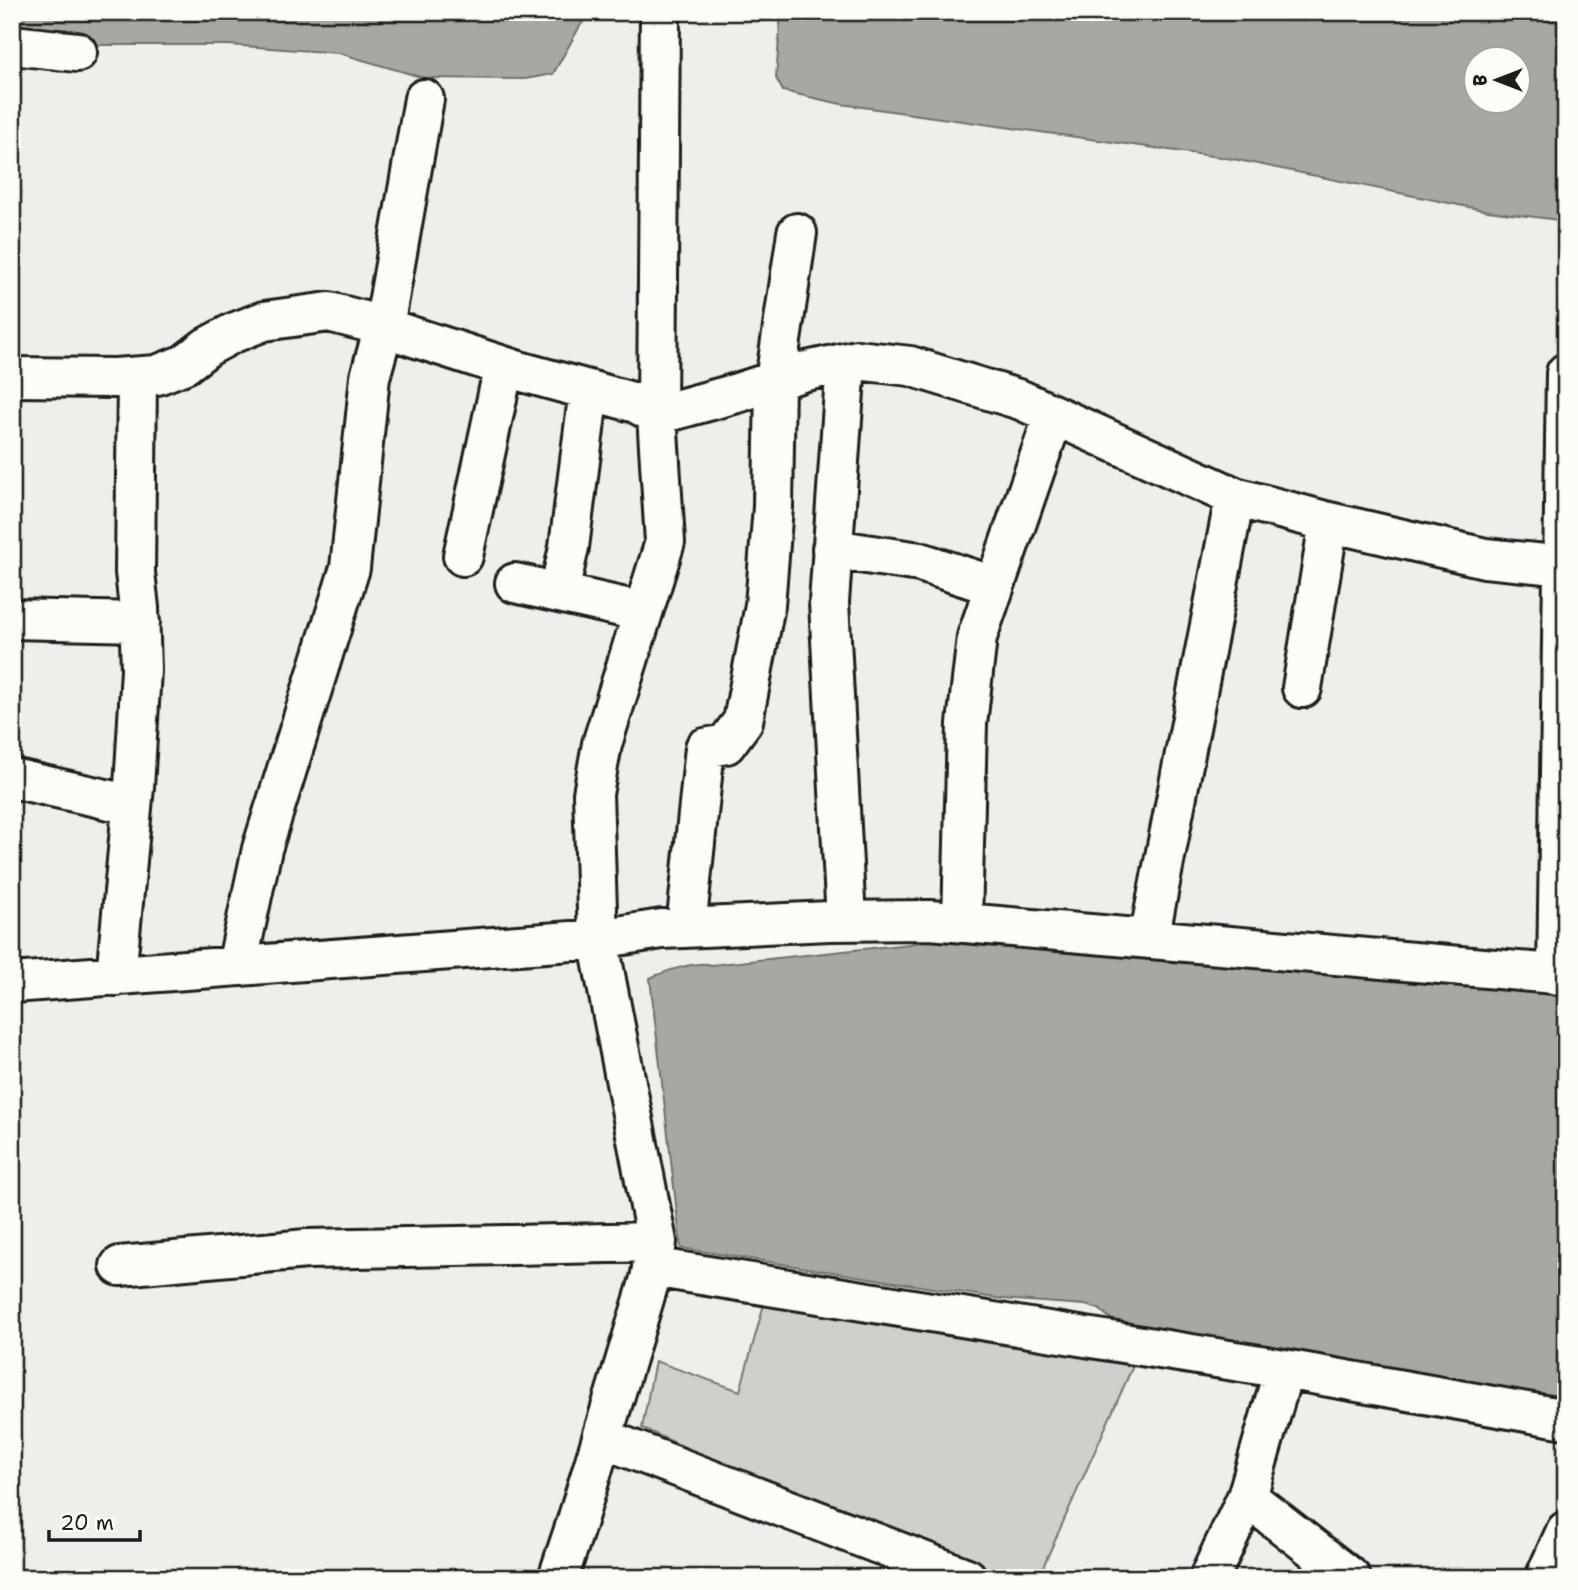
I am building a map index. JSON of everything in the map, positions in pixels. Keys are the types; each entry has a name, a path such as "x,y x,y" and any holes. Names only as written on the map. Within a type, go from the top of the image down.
{"street":[{"path":"558,1578 655,1255 597,939 593,794 602,744 665,542 657,415 660,12"},
{"path":"12,45 77,52"},
{"path":"237,966 262,849 349,568 370,377 384,327 424,99"},
{"path":"686,928 705,748 726,744 743,721 765,605 773,507 775,381 797,233"},
{"path":"12,377 157,376 184,364 233,333 264,321 329,312 636,403 657,415 802,372 857,360 910,366 1021,400 1235,497 1485,558 1564,566"},
{"path":"846,363 829,602 846,922"},
{"path":"463,556 504,366"},
{"path":"12,984 597,939 662,929 930,920 1561,975 1566,373"},
{"path":"116,976 141,670 135,572 137,377"},
{"path":"559,593 569,547 589,390"},
{"path":"962,923 967,724 977,637 1054,415"},
{"path":"1149,939 1235,497"},
{"path":"1302,688 1329,522"},
{"path":"832,549 920,562 994,586"},
{"path":"514,583 643,612"},
{"path":"12,619 140,622"},
{"path":"12,778 132,805"},
{"path":"120,1266 307,1250 655,1255 1566,1419"},
{"path":"1209,1578 1247,1497 1284,1369"},
{"path":"602,1438 967,1578"},
{"path":"1247,1497 1351,1578"},
{"path":"1545,1578 1566,1531"}],"shaded area":[{"path":"12,12 591,12 553,74 525,79 424,78 339,53 228,45 89,45 12,36"},
{"path":"781,12 1566,12 1566,221 1488,211 1233,159 841,104 783,91 776,78"},
{"path":"938,938 1566,992 1566,1406 1117,1324 1099,1309 1085,1305 1002,1299 681,1248 650,978 689,965 910,944"},
{"path":"766,1297 1137,1357 1038,1578 976,1578 642,1428 655,1361 740,1391"}]}
